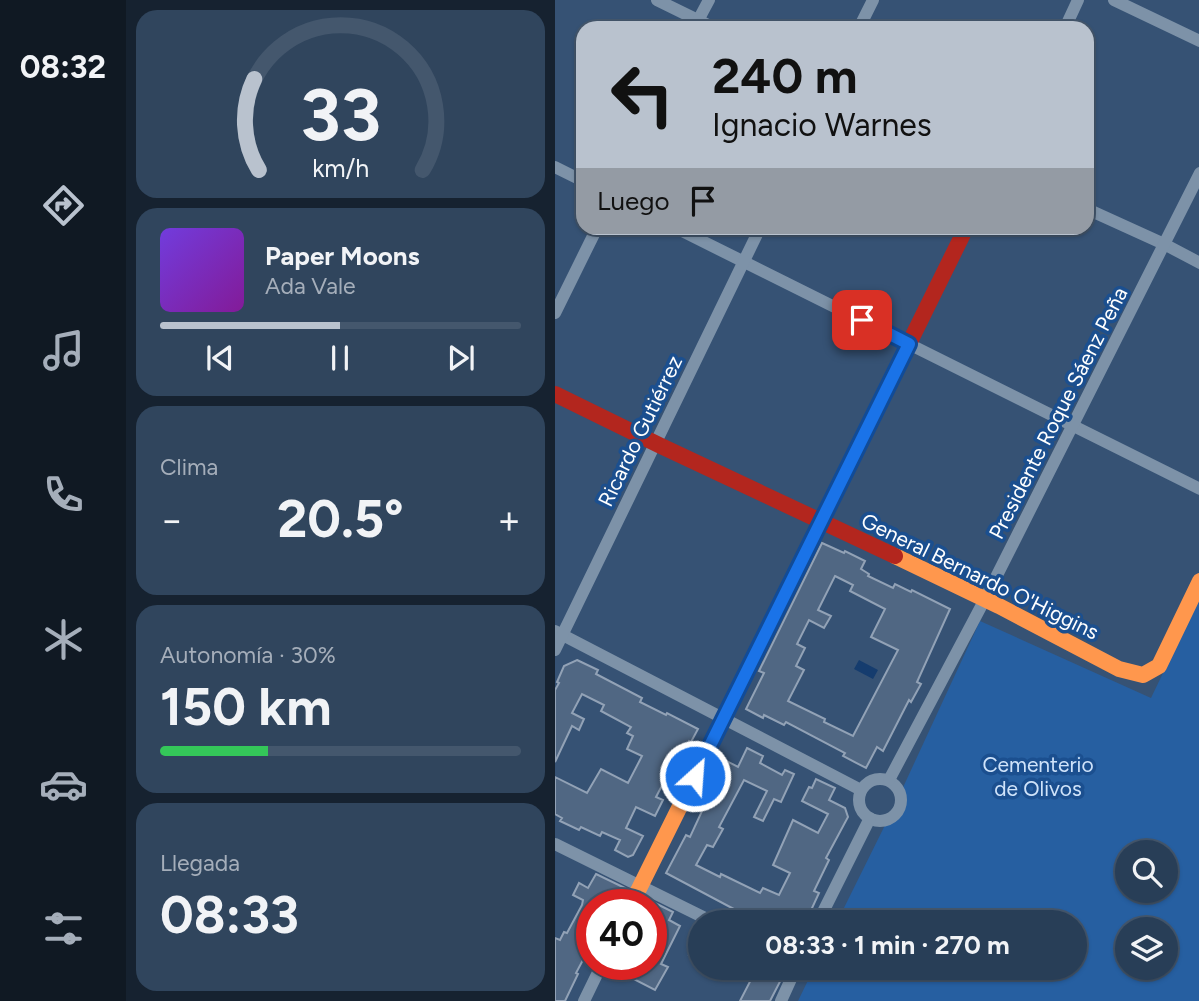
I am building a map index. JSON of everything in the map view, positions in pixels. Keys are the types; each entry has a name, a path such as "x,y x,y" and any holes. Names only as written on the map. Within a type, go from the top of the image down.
{"street":[{"path":"657,0 691,21"},
{"path":"698,21 709,0"},
{"path":"862,21 873,0"},
{"path":"1068,21 1078,0"},
{"path":"1114,0 1199,41"},
{"path":"555,167 576,178"},
{"name":"Presidente Roque Sáenz Peña","path":"889,780 985,599 1199,173"},
{"path":"1094,212 1199,263"},
{"path":"555,313 594,235"},
{"path":"690,235 1199,489"},
{"name":"Ricardo Gutiérrez","path":"555,650 559,633 757,235"},
{"path":"639,889 963,235"},
{"name":"General Bernardo O'Higgins","path":"555,394 985,599 1119,669 1143,675 1159,666 1199,581"},
{"path":"559,633 861,790"},
{"path":"889,780 895,784 901,796 899,810 889,819 870,818 859,803 861,790 870,781 889,780"},
{"path":"824,910 870,818"},
{"path":"555,844 689,910"},
{"path":"584,1001 594,980"},
{"path":"781,1001 791,980"}],"green space":[{"name":"Cementerio de Olivos","path":"1199,598 1199,1001 798,1001 808,980 1087,980 1087,910 843,910 980,621 1151,698"}],"shaded area":[{"path":"859,660 878,670 873,679 854,669"}],"building":[{"path":"822,543 865,561 861,569 869,574 868,576 893,588 895,584 911,592 912,590 950,609 917,682 921,684 911,702 909,700 883,751 877,747 866,768 843,756 845,753 786,722 784,725 746,709 764,673 759,671","holes":["835,576 853,585 850,591 885,609 871,637 898,650 853,736 788,701 804,670 796,666 805,648 797,644 809,620 824,628 831,616 818,610"]},
{"path":"577,660 598,670 596,674 642,698 640,702 698,729 691,742 689,741 684,750 681,749 656,797 663,800 655,816 636,807 626,828 643,836 633,855 628,857 615,850 620,840 602,832 600,836 581,827 579,830 560,821 562,818 555,814 555,777 587,793 601,769 628,783 642,756 627,749 633,736 627,733 631,727 601,711 604,705 582,694 572,713 584,719 579,730 572,726 555,762 555,690 564,666"},
{"path":"747,748 763,756 760,763 782,775 785,770 794,774 781,802 774,799 763,821 754,817 767,791 744,780 719,827 723,829 713,847 707,845 696,865 760,893 763,888 779,895 790,873 773,865 793,820 818,833 828,814 802,801 816,779 835,788 829,800 845,808 848,817 826,858 829,860 814,891 819,893 811,910 736,910 666,873 686,835 690,837 716,781 709,778 719,757 738,767"},
{"path":"596,874 625,888 576,889 579,883 588,888"},
{"path":"667,909 673,912 669,920 680,926 667,952"},
{"path":"576,916 576,978 565,1001 555,1001 555,938 560,940 564,932 567,933"},
{"path":"636,980 661,980 655,990"},
{"path":"751,980 781,980 770,1001 740,1001"}],"traffic: slow":[{"path":"639,889 822,520"},
{"path":"895,556 999,606 1119,669 1143,675 1159,666 1200,581"}],"traffic: jam":[{"path":"822,520 963,235"},
{"path":"555,394 895,556"}],"route":[{"path":"695,776 909,344 862,320"}]}
